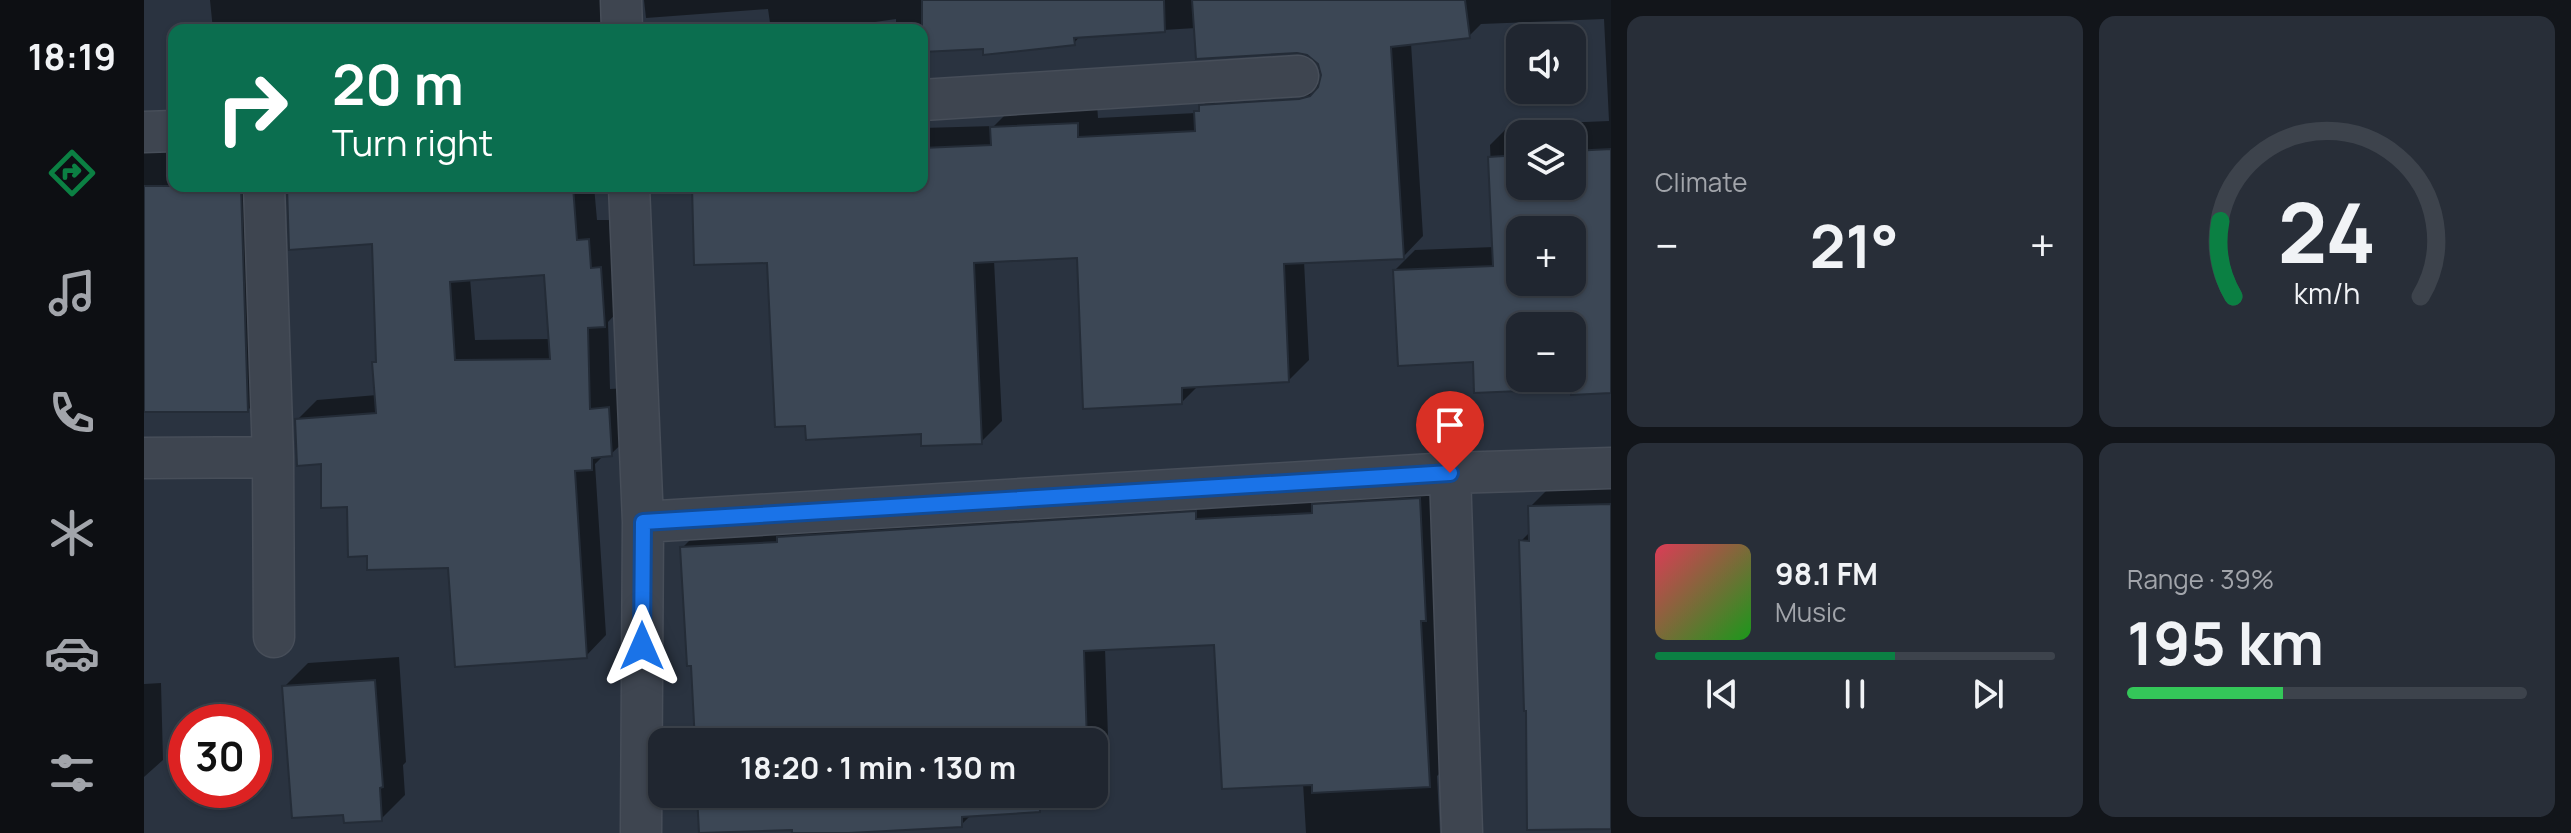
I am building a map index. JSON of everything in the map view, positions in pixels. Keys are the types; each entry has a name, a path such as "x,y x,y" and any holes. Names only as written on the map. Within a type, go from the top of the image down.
{"street":[{"path":"621,0 622,24"},
{"path":"928,100 1298,76"},
{"path":"144,132 168,131"},
{"path":"264,192 273,457 274,637"},
{"path":"629,192 643,522 641,833"},
{"path":"144,458 273,457"},
{"path":"643,522 1450,473 1611,468"},
{"path":"1450,473 1462,833"}],"building":[{"path":"922,0 1164,0 1165,32 1074,38 1075,45 983,55 983,49 928,52 928,24 922,24"},
{"path":"1192,0 1465,0 1470,38 1391,47 1404,259 1284,264 1289,382 1182,388 1182,404 1083,409 1077,258 974,263 982,444 921,446 921,434 806,440 805,426 775,427 767,263 694,265 692,192 928,192 928,148 991,145 990,127 1078,123 1078,137 1195,131 1194,111 1199,111 1199,105 1299,99 1310,96 1318,87 1321,75 1318,64 1307,55 1297,53 1196,59"},
{"path":"1611,149 1611,393 1571,395 1571,392 1586,392 1586,312 1506,312 1506,392 1474,393 1473,362 1398,366 1393,270 1493,266 1488,157 1506,156 1506,200 1586,200 1586,150"},
{"path":"144,186 168,186 168,192 241,192 248,412 144,412"},
{"path":"287,192 573,192 577,240 589,239 591,268 601,267 605,327 588,328 590,409 609,407 612,456 592,458 592,470 575,471 587,658 455,667 448,568 367,570 367,556 348,557 347,507 321,508 321,464 297,466 295,419 376,413 372,362 376,362 372,244 289,250","holes":["544,275 550,359 455,360 450,282"]},
{"path":"1420,498 1426,621 1421,621 1430,787 1312,793 1312,785 1222,789 1214,645 1084,651 1087,728 694,728 680,547 777,542 777,537 1196,511 1196,519 1312,513 1312,504"},
{"path":"1611,504 1611,829 1527,830 1519,540 1529,541 1528,506"},
{"path":"375,680 383,787 380,788 382,821 344,823 343,815 292,818 282,686"},
{"path":"698,808 1040,808 1040,812 962,817 962,827 849,833 792,833 792,830 699,833"}],"route":[{"path":"642,646 643,522 1450,473"}]}
